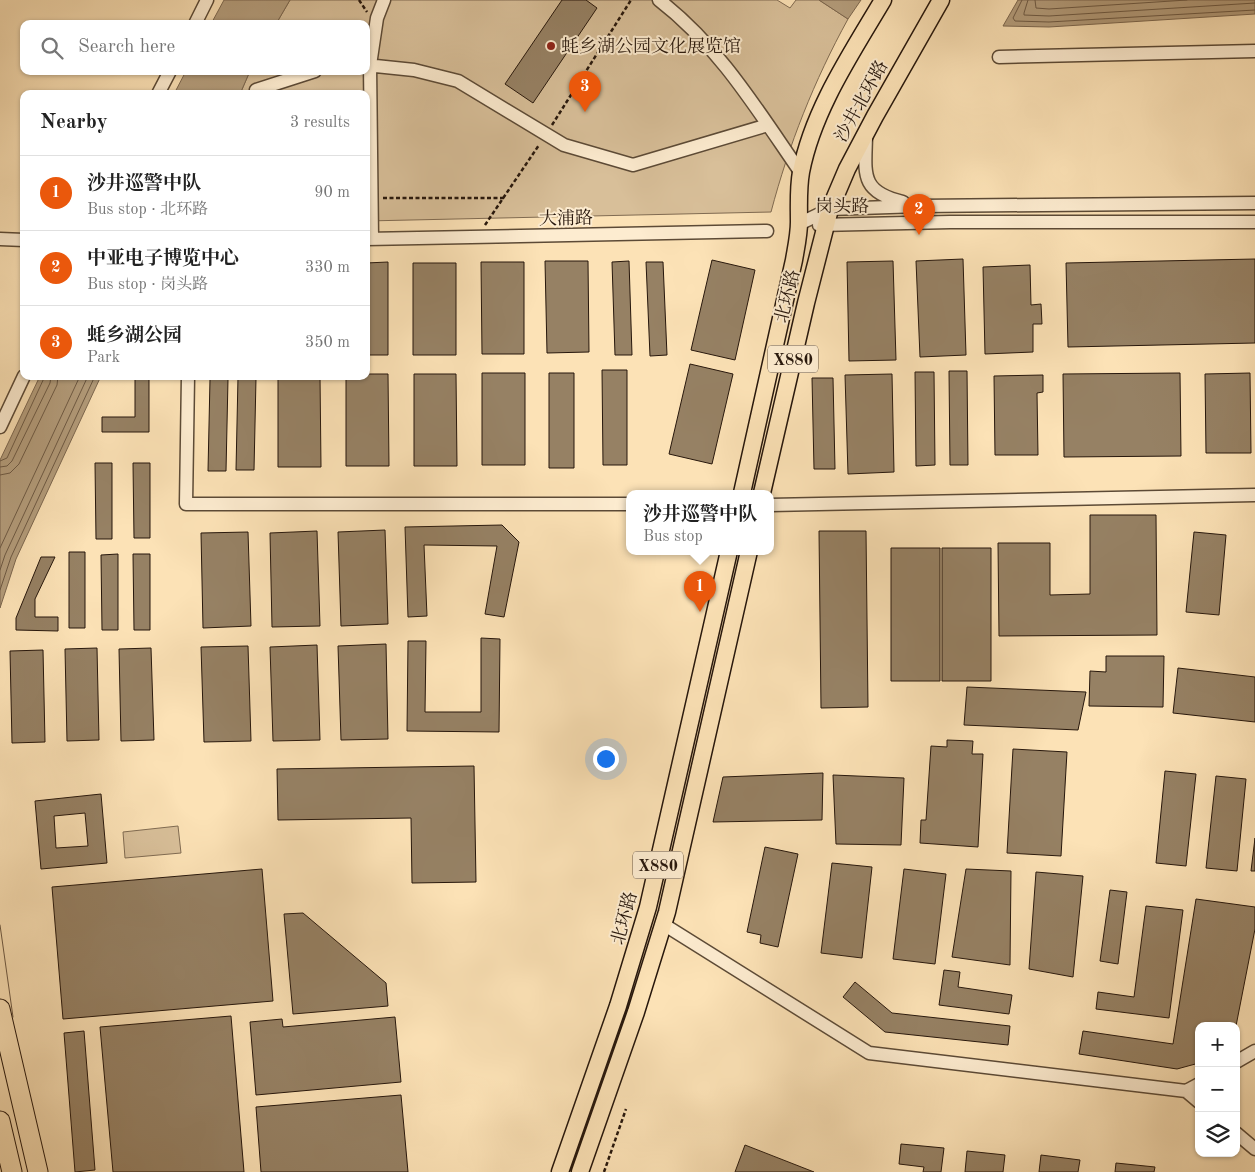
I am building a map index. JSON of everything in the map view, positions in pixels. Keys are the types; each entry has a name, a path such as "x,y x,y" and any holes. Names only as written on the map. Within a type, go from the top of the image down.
{"highway":[{"path":"0,1009 38,1172"},
{"path":"0,1121 12,1172"}],"main road":[{"name":"沙井北环路","path":"799,224 798,198 801,173 820,112 883,0"},
{"name":"沙井北环路","path":"825,225 847,169 866,132 941,0"},
{"name":"北环路","path":"743,490 787,299 799,224"},
{"name":"北环路","path":"763,490 825,225"},
{"name":"北环路","path":"560,1172 618,1006 648,907 728,555"},
{"name":"X880","path":"580,1172 636,1012 663,924 748,555"}],"street":[{"path":"197,20 207,0"},
{"path":"370,55 377,18 384,0"},
{"path":"659,0 682,20 720,59 753,102 801,173"},
{"path":"999,57 1255,51"},
{"path":"370,65 414,70 458,81 564,145 633,165 768,125"},
{"path":"160,90 168,75"},
{"path":"256,90 303,75"},
{"path":"368,75 369,90"},
{"path":"370,132 372,198 370,225"},
{"path":"866,132 865,165 867,180 875,192 887,198 920,206"},
{"name":"岗头路","path":"799,224 830,209 920,206 1255,203"},
{"name":"岗头路","path":"799,224 1255,222"},
{"name":"大浦路","path":"370,239 767,231"},
{"path":"0,239 20,240"},
{"path":"0,427 22,380"},
{"path":"188,380 186,504 626,504"},
{"path":"774,505 1255,495"},
{"path":"663,924 869,1053 1186,1091 1195,1099"},
{"path":"1240,1060 1255,1051"},
{"path":"1186,1091 1195,1086"},
{"path":"1240,1136 1255,1149"}],"path":[{"path":"476,237 546,134 631,0"},
{"path":"372,198 504,198"},
{"path":"604,1172 626,1109"}],"shaded area":[{"path":"290,0 777,0 790,8 796,0 819,0 848,19 813,89 794,137 771,212 370,221 370,90 242,90 248,75 370,75 370,20 278,20"},
{"path":"178,826 181,853 125,858 123,832"}],"water":[{"path":"224,0 290,0 278,20 213,20"},
{"path":"819,0 861,0 848,19"},
{"path":"1018,0 1255,0 1255,14 1049,27 1003,26"},
{"path":"184,75 248,75 242,90 176,90"},
{"path":"38,380 99,380 16,559 0,608 0,460"}],"pier":[{"path":"0,937 38,1106 55,1172 0,1172"}],"building":[{"name":"蚝乡湖公园文化展览馆","path":"562,0 586,0 597,8 533,103 505,84"},
{"path":"963,259 966,355 920,357 916,261"},
{"path":"1255,259 1255,343 1068,347 1066,263"},
{"path":"712,260 755,270 735,360 691,350"},
{"path":"545,261 588,261 589,352 547,353"},
{"path":"629,261 632,355 615,355 612,262"},
{"path":"893,261 896,360 849,361 847,262"},
{"path":"388,262 388,355 370,355 370,263"},
{"path":"481,262 524,262 524,354 482,354"},
{"path":"646,262 663,262 667,355 650,356"},
{"path":"413,263 456,263 456,355 413,355"},
{"path":"1030,265 1031,305 1041,304 1042,324 1033,324 1033,352 985,354 983,267"},
{"path":"690,364 733,374 712,464 669,454"},
{"path":"602,370 627,370 627,465 603,465"},
{"path":"949,371 967,371 968,465 950,465"},
{"path":"915,372 934,372 935,465 916,466"},
{"path":"482,373 525,373 525,465 482,465"},
{"path":"549,373 574,373 574,468 549,468"},
{"path":"1180,373 1181,456 1064,457 1063,374"},
{"path":"1250,373 1251,453 1206,453 1205,374"},
{"path":"370,374 388,374 389,466 346,466 346,380 370,380"},
{"path":"414,374 456,374 457,466 414,466"},
{"path":"892,374 894,472 848,474 845,375"},
{"path":"1043,375 1043,392 1037,393 1038,455 995,455 994,376"},
{"path":"812,378 833,378 835,469 814,469"},
{"path":"135,380 149,380 149,432 102,432 102,417 135,417"},
{"path":"210,380 228,380 226,471 208,471"},
{"path":"238,380 256,380 254,470 236,470"},
{"path":"278,380 320,380 321,467 278,467"},
{"path":"95,463 112,463 112,539 96,539"},
{"path":"133,463 150,463 150,538 134,538"},
{"path":"1090,515 1156,515 1157,635 999,636 998,543 1050,543 1050,595 1090,594"},
{"path":"502,525 519,542 504,617 485,614 497,546 424,545 427,616 408,617 405,527"},
{"path":"385,530 388,624 341,626 338,532"},
{"path":"317,531 320,626 272,627 270,533"},
{"path":"819,531 866,531 868,707 821,708"},
{"path":"248,532 251,626 203,628 201,533"},
{"path":"1194,532 1226,535 1219,615 1186,612"},
{"path":"891,548 940,548 940,681 891,681"},
{"path":"942,548 991,548 991,681 942,681"},
{"path":"69,552 85,552 85,628 69,628"},
{"path":"118,554 118,630 102,630 101,555"},
{"path":"133,554 150,554 150,630 134,630"},
{"path":"41,557 55,557 35,599 35,617 58,617 58,631 16,630 16,618"},
{"path":"481,638 500,639 499,732 407,731 408,641 426,641 425,712 481,712"},
{"path":"386,644 388,739 341,740 338,646"},
{"path":"317,645 320,740 273,741 270,647"},
{"path":"248,646 251,741 204,742 201,647"},
{"path":"97,648 99,740 67,741 65,649"},
{"path":"151,648 154,740 121,741 119,649"},
{"path":"43,650 45,742 12,743 10,651"},
{"path":"1106,656 1164,656 1163,707 1089,706 1090,671 1106,672"},
{"path":"1178,668 1255,677 1255,722 1173,713"},
{"path":"967,687 1086,692 1078,730 964,725"},
{"path":"947,740 973,741 972,754 983,754 978,847 920,843 921,820 926,820 931,746 947,747"},
{"path":"1013,749 1067,752 1061,856 1007,853"},
{"path":"474,766 476,882 412,883 411,818 278,820 277,769"},
{"path":"1165,771 1196,774 1186,866 1156,863"},
{"path":"823,773 822,820 713,822 723,777"},
{"path":"833,775 904,778 901,845 836,844"},
{"path":"1216,776 1246,779 1237,871 1206,868"},
{"path":"101,794 107,863 41,869 35,801","holes":["85,813 88,846 56,848 54,816"]},
{"path":"1255,838 1255,871 1251,871"},
{"path":"765,847 798,854 778,947 760,943 761,935 747,932"},
{"path":"832,863 872,867 862,958 821,953"},
{"path":"262,869 273,1001 63,1019 52,887"},
{"path":"904,869 946,874 935,964 893,959"},
{"path":"966,869 1011,871 1010,965 952,957"},
{"path":"1036,872 1083,876 1073,977 1029,969"},
{"path":"1110,890 1127,892 1118,964 1100,961"},
{"path":"1196,899 1255,907 1255,929 1237,1022 1195,1022 1195,1064 1177,1069 1079,1054 1083,1031 1173,1044"},
{"path":"1146,906 1183,910 1169,1018 1096,1009 1098,992 1134,997"},
{"path":"303,913 386,983 388,1006 293,1014 284,914"},
{"path":"944,970 960,972 958,987 1012,995 1009,1014 939,1005"},
{"path":"855,982 892,1013 1010,1026 1008,1045 885,1032 843,997"},
{"path":"231,1016 244,1172 113,1172 100,1027"},
{"path":"395,1017 401,1082 256,1095 250,1022 282,1019 283,1027"},
{"path":"84,1031 95,1170 75,1172 64,1033"},
{"path":"401,1095 408,1172 261,1172 256,1107"},
{"path":"901,1144 944,1148 941,1172 923,1172 924,1167 899,1164"},
{"path":"745,1145 814,1172 735,1172"},
{"path":"967,1151 1005,1155 1003,1172 965,1172"},
{"path":"1041,1155 1080,1160 1078,1172 1039,1172"},
{"path":"1116,1163 1155,1167 1154,1172 1115,1172"}],"place":[{"name":"蚝乡湖公园文化展览馆","path":"551,46"},
{"name":"蚝乡湖公园","path":"585,112"},
{"name":"中亚电子博览中心","path":"919,235"},
{"name":"沙井巡警中队","path":"700,612"}]}
